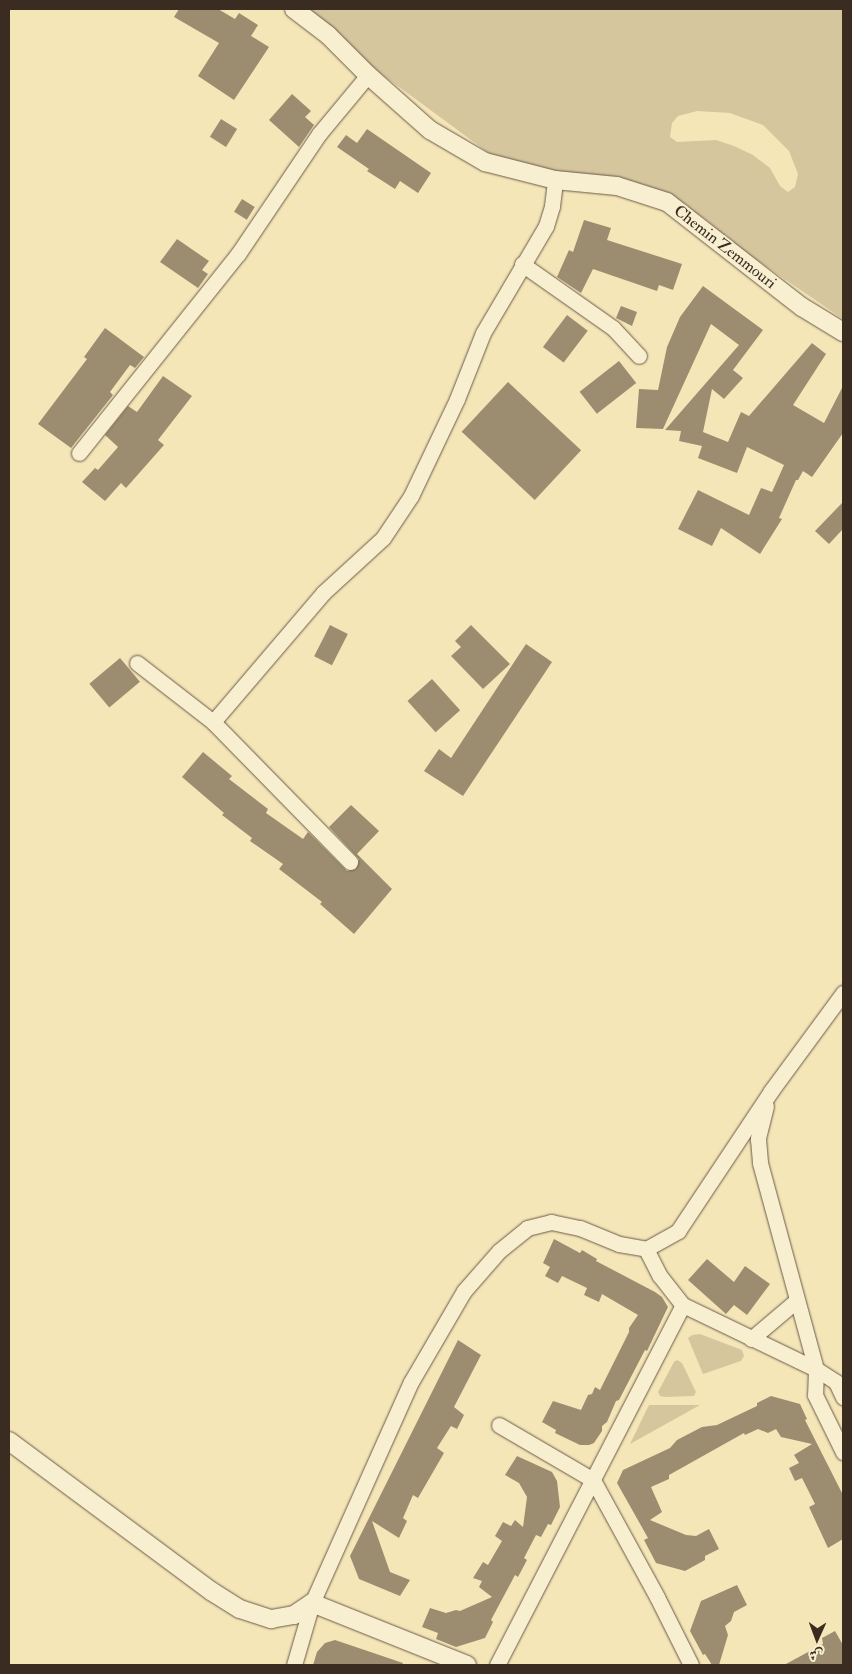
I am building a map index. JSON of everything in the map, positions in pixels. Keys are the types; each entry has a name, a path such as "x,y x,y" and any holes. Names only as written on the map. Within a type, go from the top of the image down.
{"street":[{"name":"Chemin Zemmouri","path":"294,9 328,34 368,75 430,130 485,162 555,180 616,186 667,202 802,307 843,332"},
{"path":"79,452 238,254 319,134 368,75"},
{"path":"213,722 323,593 383,538 411,496 457,399 483,333 546,226 552,206 555,180"},
{"path":"522,264 613,328 639,356"},
{"path":"137,663 213,722 350,862"},
{"path":"294,1665 312,1603 411,1382 464,1291 499,1252 527,1228 551,1222 580,1228 618,1244 646,1249 678,1231 771,1091 843,993"},
{"path":"771,1091 758,1139 760,1163 816,1369 815,1395 843,1452"},
{"path":"646,1249 660,1276 683,1305 816,1369 836,1382 843,1397"},
{"path":"751,1339 797,1300"},
{"path":"497,1665 683,1305"},
{"path":"499,1425 593,1480 657,1597 691,1665"},
{"path":"9,1441 210,1591 240,1609 271,1619 294,1615 312,1603"},
{"path":"312,1603 467,1665"}],"shaded area":[{"path":"307,9 843,9 843,319 738,247 704,218 662,193 501,162 372,67","holes":["697,111 730,113 763,125 789,151 798,174 795,187 788,192 780,186 770,168 753,155 734,146 716,140 677,142 670,137 672,123 678,116"]},
{"path":"700,1334 742,1350 744,1356 741,1361 703,1374 688,1338 692,1335"},
{"path":"677,1360 682,1363 696,1392 694,1396 660,1396 658,1392 674,1362"},
{"path":"649,1405 700,1405 630,1444"}],"building":[{"path":"179,9 218,9 235,19 239,13 258,25 251,36 269,47 234,100 198,76 219,43 174,17"},
{"path":"292,94 311,111 305,117 314,125 299,147 269,120"},
{"path":"221,119 237,129 226,147 210,137"},
{"path":"367,129 431,173 418,193 400,181 395,189 367,171 369,169 337,147 346,135 357,143"},
{"path":"242,199 255,207 247,220 234,212"},
{"path":"584,220 611,228 607,240 682,264 673,290 659,285 657,291 593,269 581,293 557,277 569,250 573,252"},
{"path":"177,239 209,261 202,270 208,274 198,288 160,262"},
{"path":"703,286 763,330 733,370 743,378 724,399 712,389 703,432 728,442 741,412 749,416 812,343 826,354 793,405 824,423 843,386 843,433 812,477 803,471 798,480 796,480 779,518 782,519 760,554 721,528 712,546 678,529 698,490 749,515 761,488 772,492 784,465 747,447 737,473 698,458 702,446 679,441 681,431 665,430 739,345 711,324 663,429 636,428 639,389 658,390 667,347 680,317"},
{"path":"621,306 637,312 632,326 616,318"},
{"path":"567,315 588,331 564,363 543,347"},
{"path":"105,328 144,357 135,368 130,365 110,392 113,395 71,448 38,424 87,359 84,357"},
{"path":"619,361 636,383 597,414 580,392"},
{"path":"163,376 192,396 158,440 164,445 126,488 121,483 105,501 82,482 95,468 98,470 118,447 105,435 128,406 137,412"},
{"path":"508,382 581,450 535,500 462,432"},
{"path":"843,502 843,529 829,544 815,531"},
{"path":"330,625 348,634 332,665 314,656"},
{"path":"471,625 510,664 483,689 451,656 461,647 455,641"},
{"path":"526,644 552,662 463,796 424,771 439,749 451,758"},
{"path":"120,658 140,682 109,707 89,684"},
{"path":"432,679 460,710 436,732 407,701"},
{"path":"203,752 232,776 229,779 268,809 266,813 303,839 308,832 347,871 356,869 359,859 329,827 351,805 379,831 357,854 392,889 354,934 320,904 322,902 279,869 283,864 250,841 252,838 222,815 224,813 182,777"},
{"path":"554,1239 580,1253 582,1250 597,1259 596,1261 655,1292 662,1297 668,1307 647,1351 645,1350 619,1400 616,1401 607,1422 602,1426 602,1431 594,1443 589,1445 580,1445 555,1433 556,1430 542,1422 553,1401 581,1410 588,1395 592,1394 595,1387 600,1390 629,1332 629,1328 638,1315 602,1294 599,1302 584,1295 587,1288 562,1276 558,1283 545,1276 550,1267 543,1263"},
{"path":"707,1259 734,1282 745,1266 770,1284 747,1315 734,1305 726,1314 688,1280"},
{"path":"458,1340 481,1355 454,1407 464,1415 457,1429 451,1426 437,1448 444,1453 418,1498 413,1495 403,1518 407,1521 399,1538 372,1521 390,1572 410,1580 400,1596 359,1579 350,1556"},
{"path":"771,1396 800,1404 807,1419 805,1420 843,1495 843,1539 828,1548 809,1507 815,1504 802,1478 795,1481 789,1468 799,1463 794,1455 812,1444 781,1437 776,1429 768,1433 758,1429 745,1435 744,1433 669,1475 669,1479 651,1487 662,1512 650,1520 686,1535 696,1536 709,1529 719,1549 705,1556 705,1560 685,1571 656,1563 644,1540 648,1538 617,1483 623,1470 670,1448 677,1440 702,1427 717,1425 757,1406 757,1403"},
{"path":"517,1456 552,1472 557,1481 560,1507 551,1525 548,1524 541,1537 536,1535 524,1558 527,1560 518,1577 515,1575 491,1620 493,1622 485,1638 456,1647 436,1639 438,1633 422,1627 430,1608 446,1613 456,1610 460,1611 492,1597 479,1587 482,1581 473,1578 483,1562 488,1565 502,1541 495,1536 503,1522 511,1526 515,1520 523,1527 527,1497 519,1483 505,1475"},
{"path":"737,1585 747,1605 734,1612 731,1621 725,1626 728,1635 719,1665 712,1665 705,1654 703,1655 690,1631 701,1601"},
{"path":"835,1631 843,1645 843,1665 784,1665 823,1644 822,1638"},
{"path":"335,1640 403,1663 402,1665 313,1665 317,1652 325,1643"}]}
